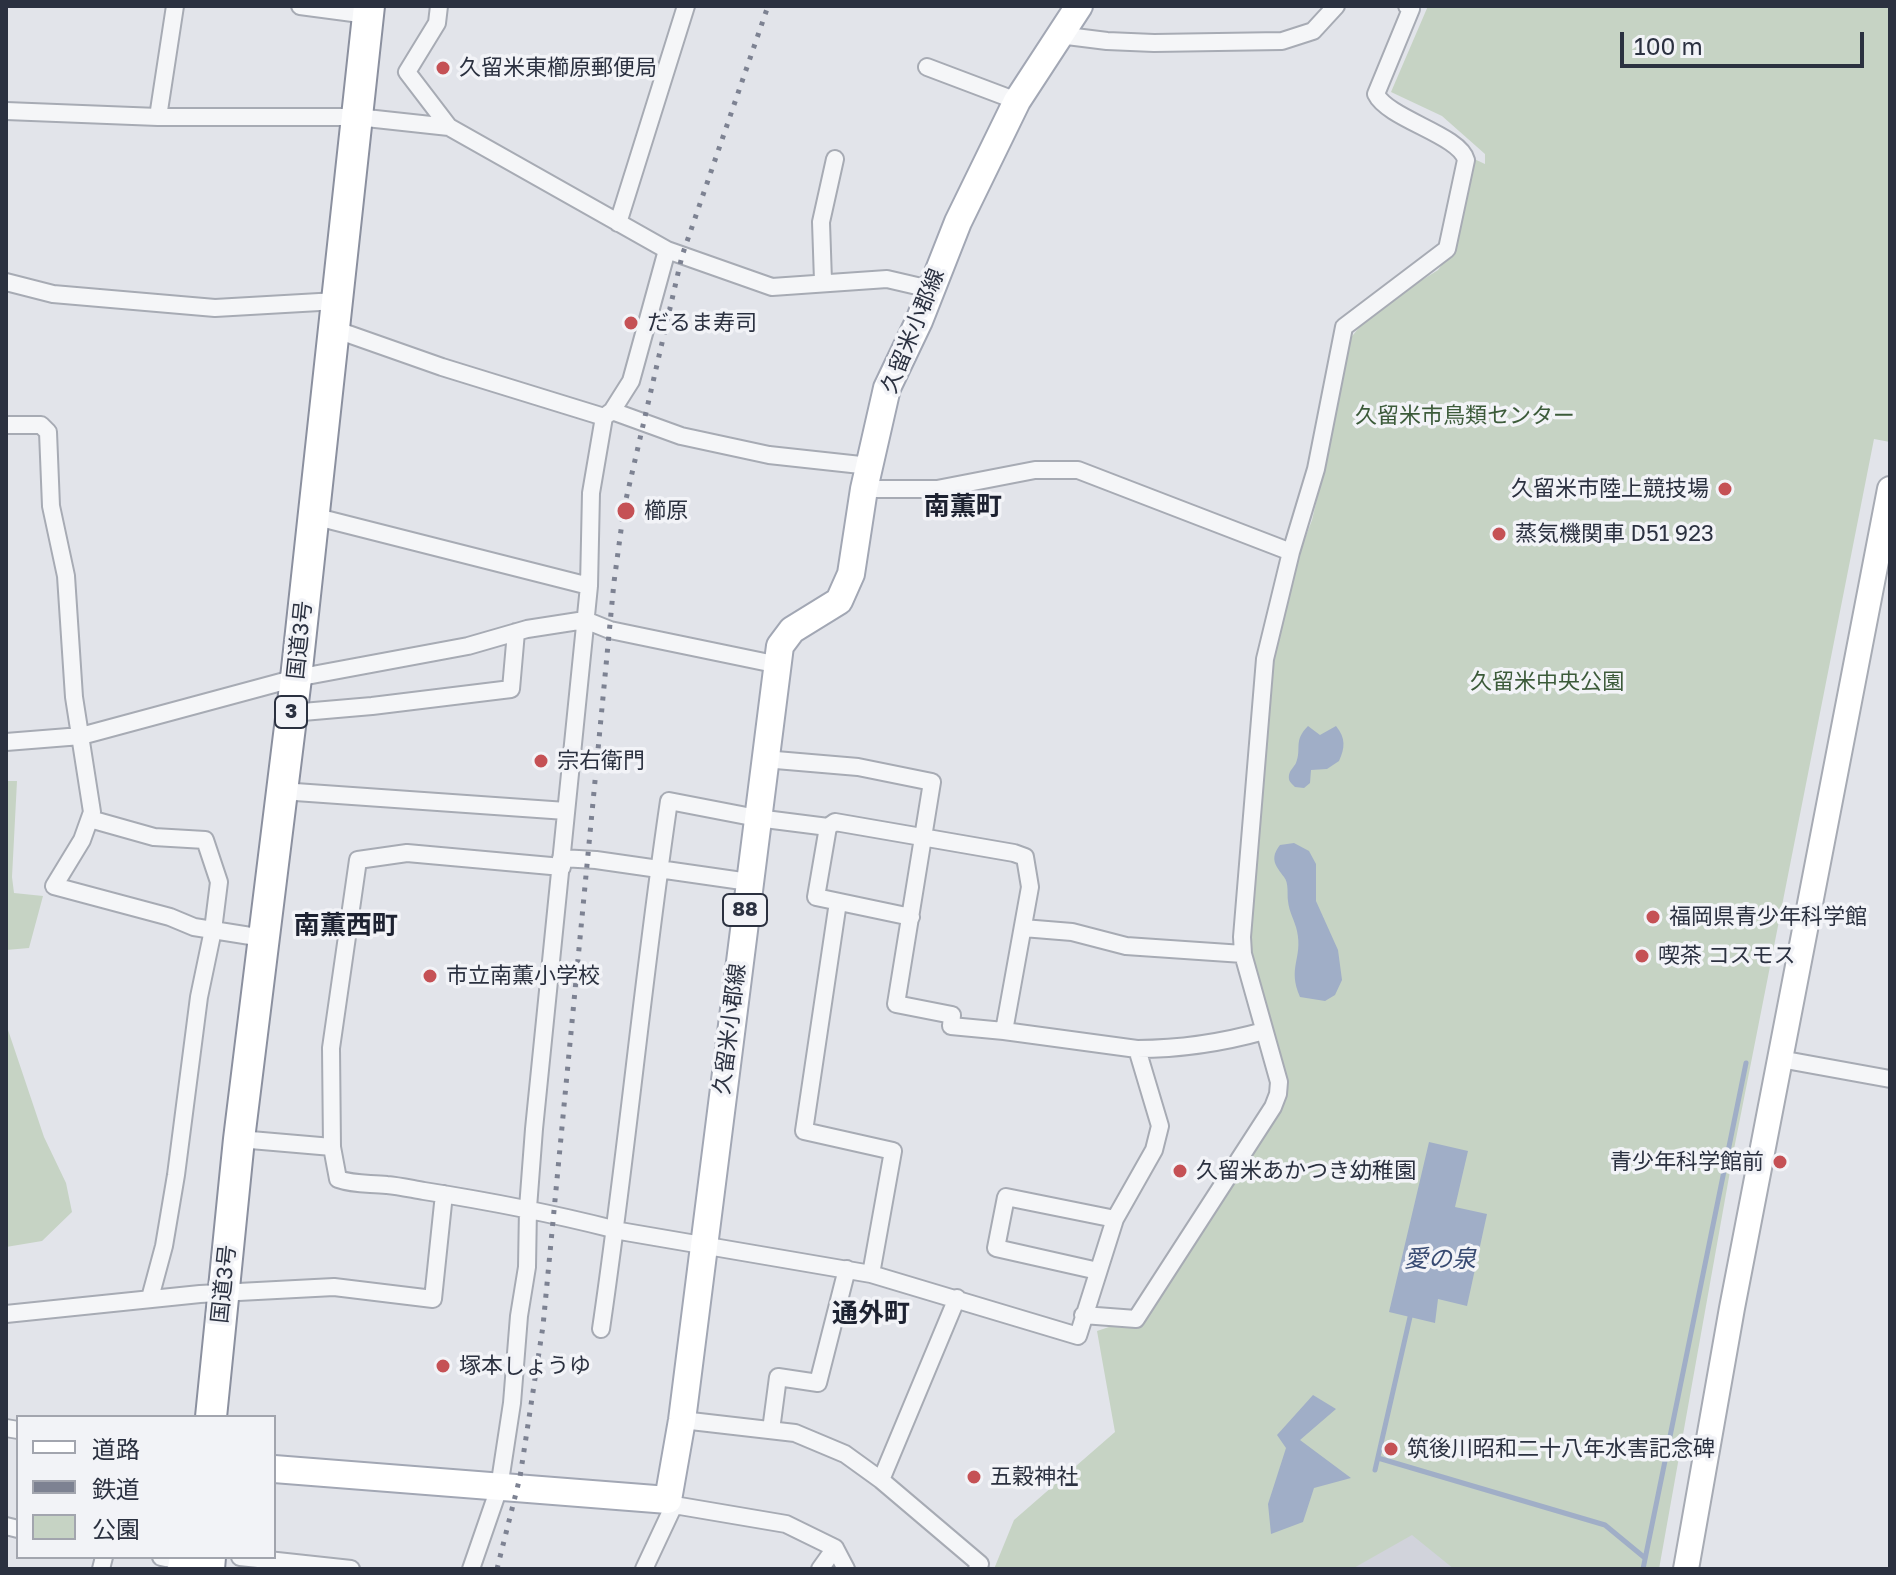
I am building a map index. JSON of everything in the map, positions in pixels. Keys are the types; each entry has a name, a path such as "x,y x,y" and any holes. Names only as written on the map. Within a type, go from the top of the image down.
{"highway":[{"name":"国道3号","path":"211,1415 239,1139 296,678 369,10"}],"main road":[{"name":"久留米小郡線","path":"671,1502 780,646 792,630 839,601 851,574 867,478 887,388 919,321 958,222 1017,101 1079,6"},
{"path":"276,1469 671,1502"}],"street":[{"path":"158,117 175,6"},
{"path":"300,6 369,10"},
{"path":"439,6 437,23 407,72 449,127 667,250 772,287 823,281 887,279 930,289"},
{"path":"618,223 686,6"},
{"path":"1059,35 1154,43 1282,41 1313,31 1336,6"},
{"path":"1083,1315 1136,1319 1265,1120 1278,1094 1279,1082 1243,954 1265,659 1291,552 1316,469 1344,327 1447,249 1466,160 1464,154 1385,104 1376,94 1411,9 1407,6"},
{"path":"927,67 1017,101"},
{"path":"6,111 158,117 357,117 449,127"},
{"path":"823,281 821,222 835,159"},
{"path":"471,1569 499,1488 512,1403 589,586 591,493 608,414 631,381 667,250"},
{"path":"6,282 53,294 336,315 442,367 681,436 867,478 937,489 1035,470 1078,470 1291,552"},
{"path":"6,425 41,425 48,432 51,506 66,576 74,697 92,812 82,840 54,886 213,930 263,938"},
{"path":"1686,1569 1890,489"},
{"path":"313,516 589,586"},
{"path":"6,742 81,736 296,678 468,646 516,632 585,620 610,630 779,665"},
{"path":"291,713 511,689 516,632"},
{"path":"764,759 858,767 932,782 896,1004 952,1015 951,1026 1137,1049 1176,1049 1220,1043 1264,1031"},
{"path":"281,791 566,811"},
{"path":"601,1329 669,801 757,818 828,827 835,822 1025,857 1030,887 1004,1031"},
{"path":"90,819 154,837 205,840 219,882 199,997 176,1175 164,1246 150,1298"},
{"path":"828,827 816,897 911,917"},
{"path":"749,882 659,868 407,853 358,860 331,1048 332,1147 338,1179 355,1185 385,1184 528,1208 613,1229 871,1274 1078,1336 1115,1219 1154,1150 1160,1126 1137,1049"},
{"path":"838,902 804,1131 893,1151 871,1274"},
{"path":"1023,928 1072,932 1126,946 1243,954"},
{"path":"1780,1059 1890,1079"},
{"path":"239,1139 332,1147"},
{"path":"6,1314 222,1292 334,1287 433,1299 444,1194"},
{"path":"1098,1271 996,1248 1006,1197 1115,1219"},
{"path":"771,1430 778,1377 818,1383 847,1269"},
{"path":"881,1480 957,1298"},
{"path":"682,1420 795,1433 845,1454 881,1480 979,1564 977,1569"},
{"path":"644,1569 671,1502 786,1524 835,1548 846,1569"},
{"path":"820,1569 835,1548"},
{"path":"256,1559 351,1569"}],"shaded area":[{"path":"1376,1522 1549,1569 1301,1569"}],"green space":[{"name":"久留米中央公園","path":"1428,6 1890,6 1890,442 1874,439 1734,1149 1659,1569 1454,1569 1412,1535 1352,1569 994,1569 1014,1520 1115,1432 1097,1331 1136,1318 1285,1083 1250,948 1274,656 1290,578 1312,520 1350,339 1370,313 1438,270 1453,249 1472,158 1485,164 1485,154 1442,116 1391,92"},
{"path":"6,781 17,781 12,877 14,893 43,896 29,948 6,950"},
{"path":"6,1024 44,1137 66,1183 72,1212 42,1241 6,1247"}],"water":[{"path":"1308,726 1320,735 1336,726 1344,743 1339,761 1327,769 1311,770 1310,783 1304,788 1295,787 1289,775 1298,758 1299,740"},
{"path":"1294,843 1309,851 1316,864 1316,901 1338,950 1342,980 1335,995 1325,1001 1300,997 1296,987 1297,931 1289,905 1287,882 1274,858 1280,845"},
{"name":"愛の泉","path":"1429,1142 1468,1151 1455,1207 1487,1214 1467,1306 1438,1299 1435,1323 1389,1312"},
{"path":"1313,1395 1336,1409 1300,1440 1351,1478 1314,1488 1303,1522 1271,1534 1268,1504 1286,1448 1277,1435"}],"waterway":[{"path":"1643,1569 1746,1063"},
{"path":"1375,1470 1410,1317"},
{"path":"1378,1458 1605,1525 1645,1558"}],"railway":[{"path":"497,1569 520,1477 543,1326 614,582 624,508 682,256 768,6"}],"place":[{"name":"久留米東櫛原郵便局","path":"443,68"},
{"name":"だるま寿司","path":"631,323"},
{"name":"久留米市陸上競技場","path":"1725,489"},
{"name":"櫛原","path":"626,511"},
{"name":"蒸気機関車 D51 923","path":"1499,534"},
{"name":"宗右衛門","path":"541,761"},
{"name":"福岡県青少年科学館","path":"1653,917"},
{"name":"喫茶 コスモス","path":"1642,956"},
{"name":"市立南薫小学校","path":"430,976"},
{"name":"青少年科学館前","path":"1780,1162"},
{"name":"久留米あかつき幼稚園","path":"1180,1171"},
{"name":"塚本しょうゆ","path":"443,1366"},
{"name":"筑後川昭和二十八年水害記念碑","path":"1391,1449"},
{"name":"五穀神社","path":"974,1477"}],"district":[{"name":"南薫町","path":"963,507"},
{"name":"南薫西町","path":"346,926"},
{"name":"通外町","path":"871,1314"}],"park label":[{"name":"久留米市鳥類センター","path":"1465,416"}]}
